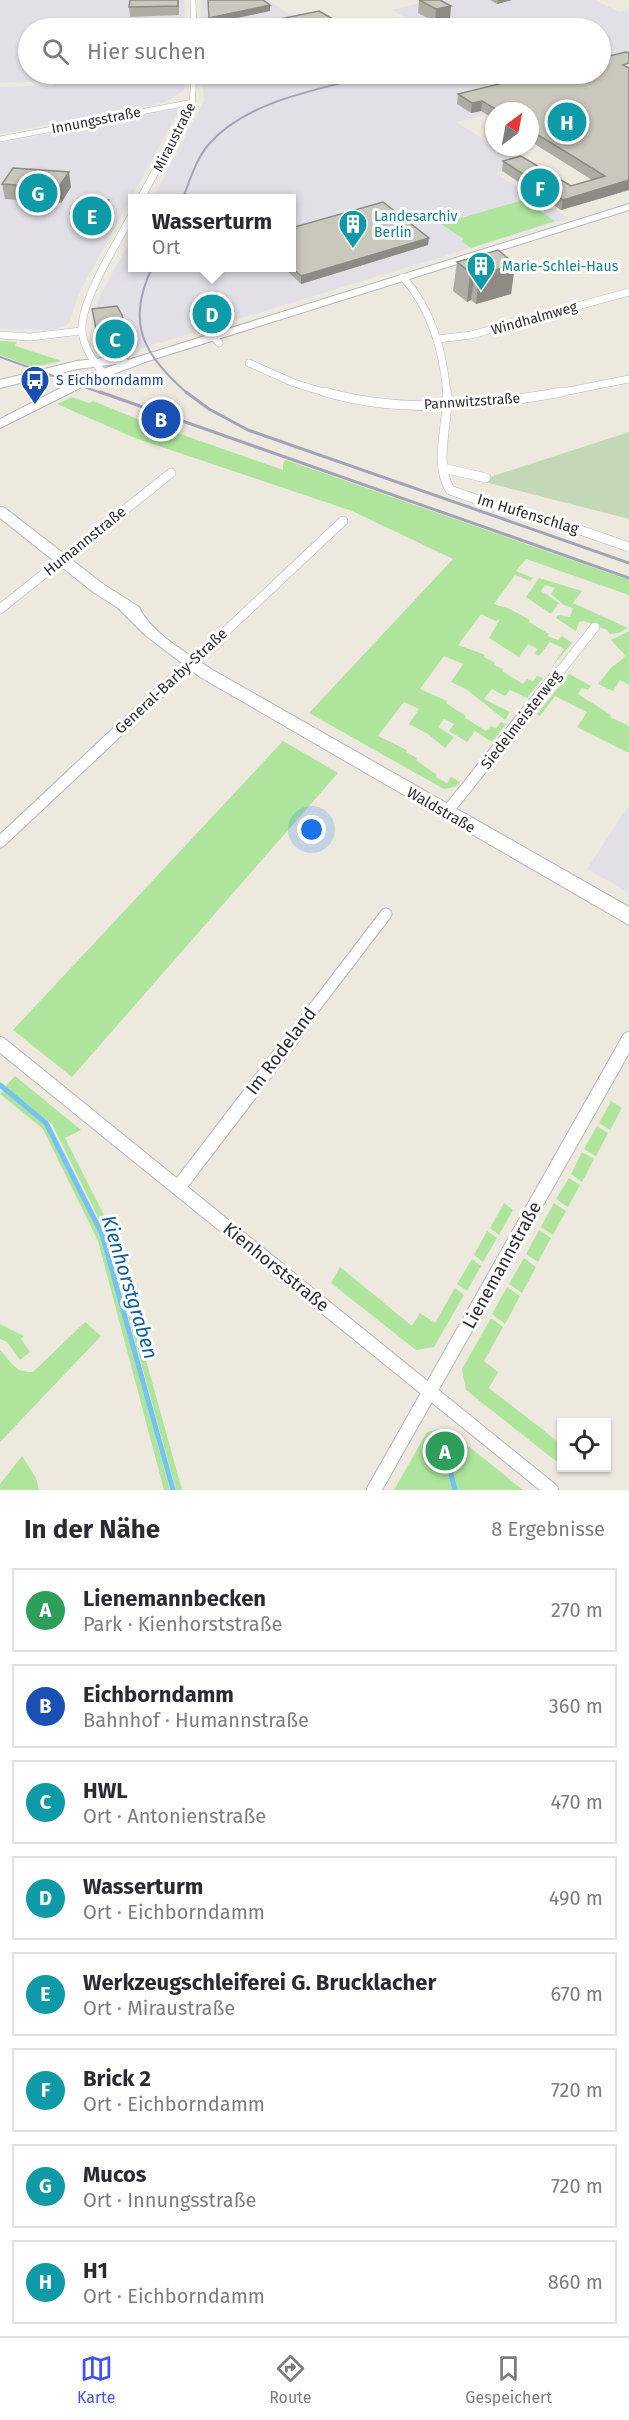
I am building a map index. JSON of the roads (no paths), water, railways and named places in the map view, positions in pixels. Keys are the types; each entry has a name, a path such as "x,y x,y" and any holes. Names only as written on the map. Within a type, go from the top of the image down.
{"main road":[{"path":"0,424 102,373 144,358 216,340 629,207"},
{"path":"0,384 93,362 144,358"},
{"name":"Waldstraße","path":"0,511 125,607 142,614 240,696 254,701 629,917"}],"street":[{"path":"193,0 194,18"},
{"name":"Miraustraße","path":"143,194 193,102 194,84"},
{"name":"Innungsstraße","path":"0,139 193,102"},
{"path":"102,373 93,362 81,331 82,313 86,301 128,222"},
{"path":"403,278 415,291 425,308 438,339 447,406 443,468"},
{"name":"Windhalmweg","path":"438,339 471,335 629,292"},
{"path":"0,335 30,337 81,331"},
{"name":"Pannwitzstraße","path":"249,363 296,384 342,397 392,404 447,406 537,396 629,379"},
{"name":"Im Hufenschlag","path":"486,478 443,468 443,478 450,489 515,513 548,519 629,547"},
{"name":"Humannstraße","path":"0,609 171,473"},
{"name":"General-Barby-Straße","path":"0,842 343,521"},
{"name":"Siedelmeisterweg","path":"446,813 595,627"},
{"name":"Im Rodeland","path":"178,1188 386,914"},
{"name":"Lienemannstraße","path":"374,1490 629,1038"},
{"name":"Kienhorststraße","path":"0,1044 551,1490"}],"waterway":[{"name":"Kienhorstgraben","path":"0,1085 46,1123 102,1234 173,1490"},
{"path":"450,1470 455,1490"}],"railway":[{"path":"185,194 200,156 225,129 265,106 338,84"},
{"path":"150,272 140,306 143,337 160,366 188,394"},
{"path":"0,357 104,394"},
{"path":"100,392 629,578"},
{"path":"186,392 209,409 248,430 629,563"}],"place":[{"name":"H1","path":"567,122"},
{"name":"Brick 2","path":"540,188"},
{"name":"Mucos","path":"38,193"},
{"name":"Werkzeugschleiferei G. Brucklacher","path":"92,216"},
{"name":"Landesarchiv Berlin","path":"353,250"},
{"name":"Marie-Schlei-Haus","path":"481,292"},
{"name":"Wasserturm","path":"212,314"},
{"name":"HWL","path":"115,339"},
{"name":"S Eichborndamm","path":"35,406"},
{"name":"Eichborndamm","path":"161,419"},
{"name":"Lienemannbecken","path":"445,1451"}]}
